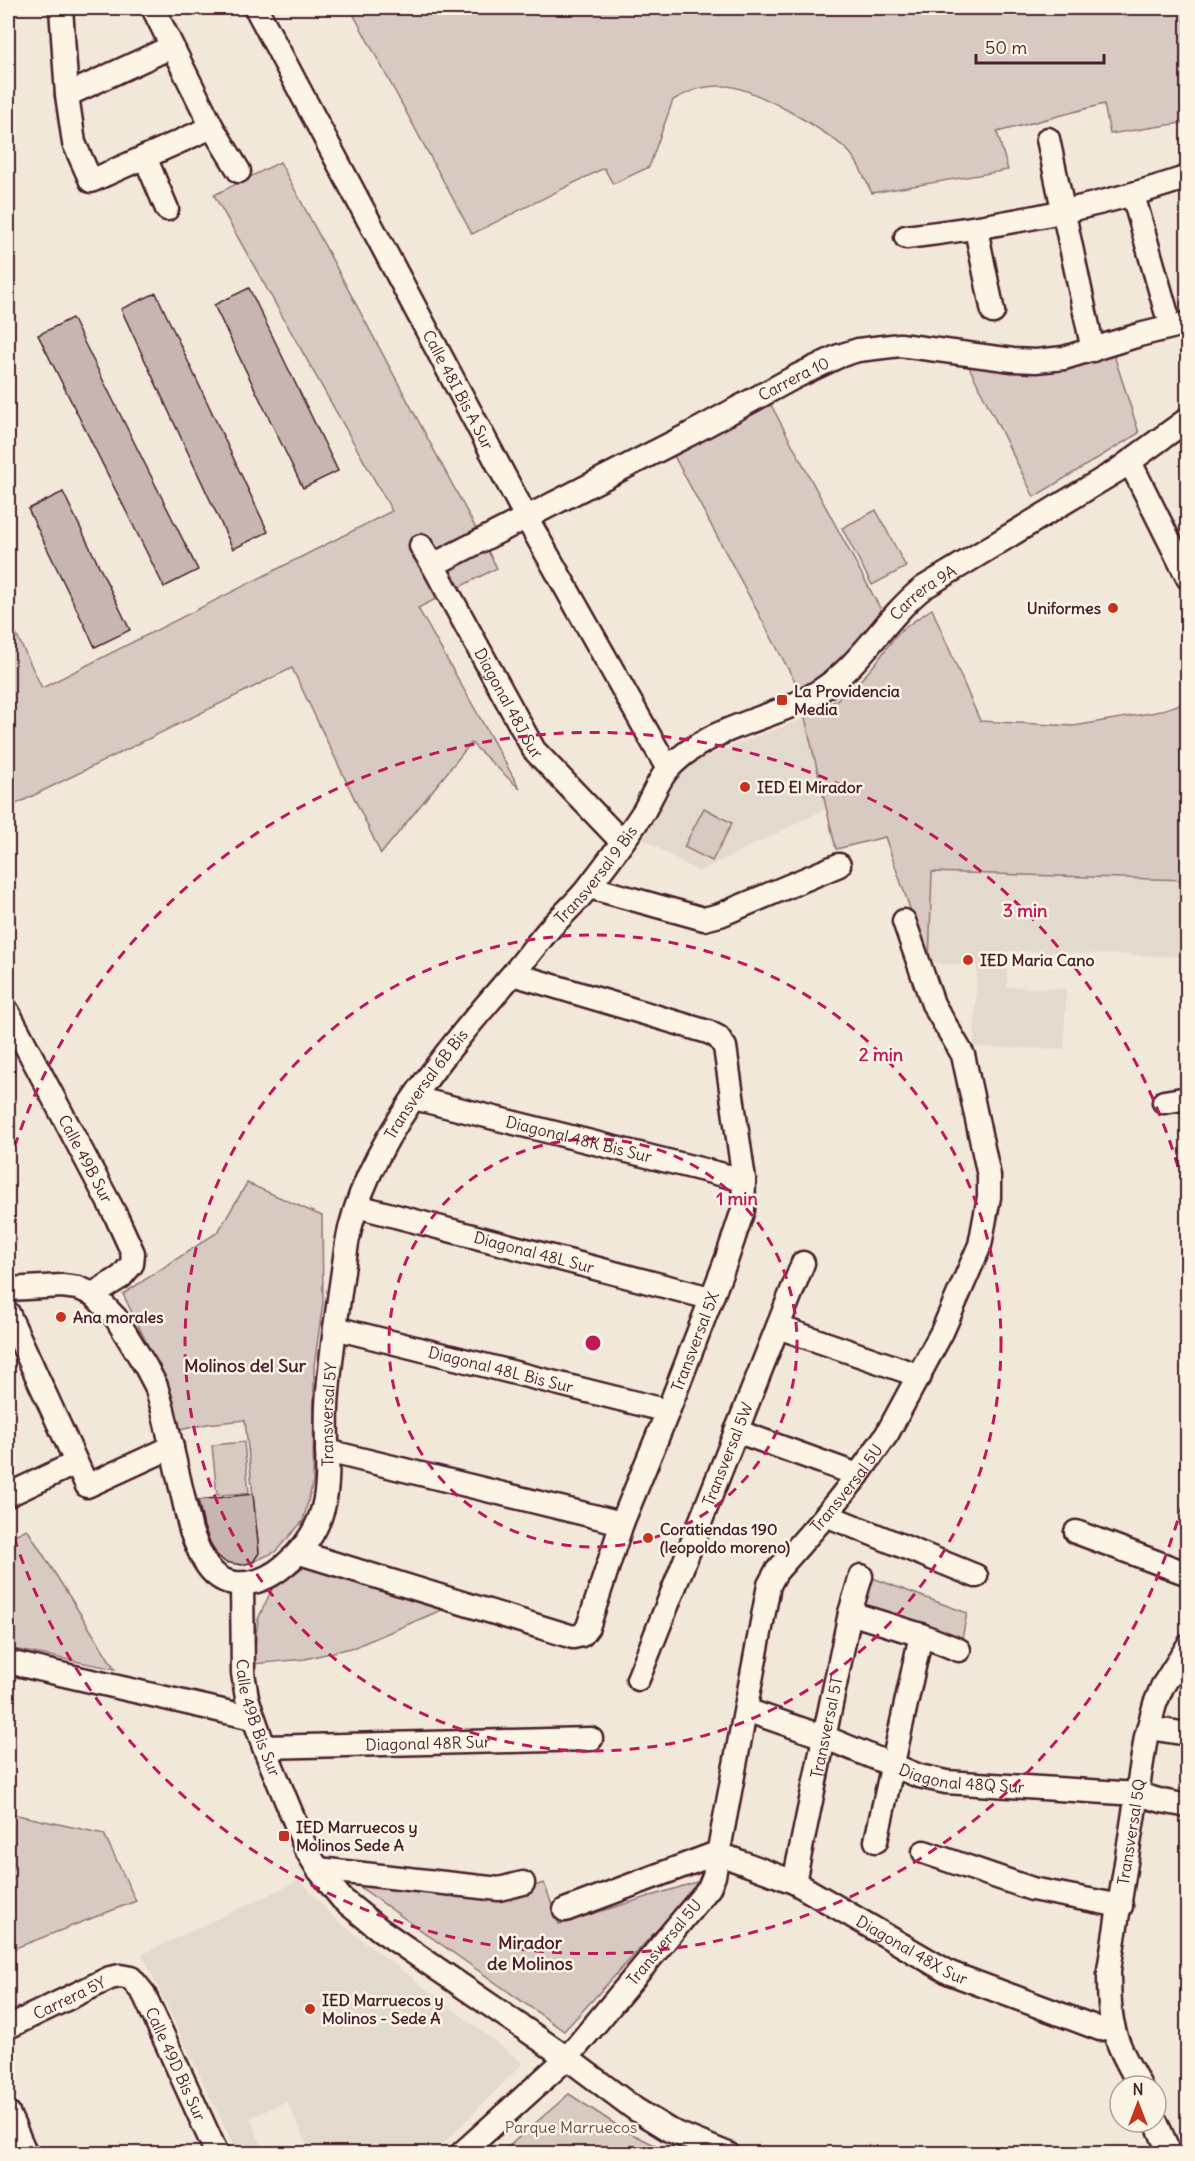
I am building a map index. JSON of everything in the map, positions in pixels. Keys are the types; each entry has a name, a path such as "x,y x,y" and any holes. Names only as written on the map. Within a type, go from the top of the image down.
{"street":[{"path":"61,8 67,95 74,143 91,181 212,128"},
{"path":"153,8 212,128 240,171"},
{"name":"Calle 48I Bis A Sur","path":"256,8 526,517 668,769"},
{"path":"67,95 171,47"},
{"path":"1048,139 1093,350"},
{"path":"144,157 167,209"},
{"path":"906,237 976,229 1064,211 1133,195 1188,177"},
{"path":"1133,195 1166,311"},
{"path":"976,229 993,312"},
{"name":"Carrera 10","path":"433,566 839,356 858,350 900,345 1036,361 1064,358 1148,332 1188,323"},
{"name":"Carrera 9A","path":"668,769 692,749 712,737 821,691 848,668 901,607 923,588 1130,462 1188,419"},
{"path":"1130,462 1188,578"},
{"name":"Diagonal 48J Sur","path":"421,546 534,750 622,842"},
{"name":"Transversal 9 Bis","path":"513,974 550,928 590,887 622,842 668,769"},
{"path":"590,887 704,919 720,915 839,866"},
{"name":"Transversal 5U","path":"461,2154 567,2058 709,1888 714,1876 769,1585 776,1572 826,1515 887,1434 920,1376 980,1245 989,1197 989,1176 963,1055 933,1004 904,921"},
{"name":"Transversal 5X","path":"300,1553 573,1637 582,1635 588,1628 622,1523 727,1258 743,1210 744,1180 725,1047 718,1037 708,1032 513,974"},
{"name":"Transversal 6B Bis","path":"357,1206 373,1168 414,1098 448,1050 513,974"},
{"name":"Calle 49B Sur","path":"8,1012 133,1252 132,1264 121,1277 93,1294"},
{"name":"Diagonal 48K Bis Sur","path":"414,1098 744,1180"},
{"path":"1164,1102 1188,1098"},
{"name":"Diagonal 48L Sur","path":"357,1206 710,1298"},
{"name":"Transversal 5Y","path":"242,1584 255,1582 275,1573 300,1553 312,1537 325,1504 327,1403 335,1328 351,1222 357,1206"},
{"name":"Transversal 5W","path":"638,1679 803,1263"},
{"path":"8,1289 62,1286 78,1288 93,1294 116,1318 156,1386 191,1531 198,1549 208,1568 219,1577 230,1583 242,1584"},
{"path":"8,1313 87,1486 172,1448"},
{"path":"778,1327 920,1376"},
{"name":"Diagonal 48L Bis Sur","path":"335,1328 668,1411"},
{"path":"736,1431 858,1475"},
{"path":"327,1451 622,1523"},
{"path":"8,1494 76,1463"},
{"path":"826,1515 976,1576"},
{"path":"1076,1532 1188,1574"},
{"name":"Transversal 5T","path":"794,1882 850,1613 861,1576"},
{"name":"Calle 49B Bis Sur","path":"242,1584 243,1673 247,1698 264,1748 307,1851 332,1889 365,1918 425,1962 567,2058 626,2102 669,2130 728,2154"},
{"path":"850,1613 921,1635 959,1650"},
{"path":"876,1841 921,1635"},
{"name":"Transversal 5Q","path":"1134,2074 1120,2047 1113,2025 1109,1999 1109,1970 1149,1728 1158,1696 1184,1659"},
{"path":"8,1662 253,1718"},
{"name":"Diagonal 48Q Sur","path":"746,1710 824,1737 919,1776 946,1782 1138,1794 1188,1806"},
{"path":"1149,1728 1188,1734"},
{"name":"Diagonal 48R Sur","path":"264,1748 591,1739"},
{"path":"924,1852 1032,1889 1121,1906"},
{"path":"565,1910 717,1853"},
{"name":"Diagonal 48X Sur","path":"717,1853 794,1882 950,1973 1100,2029 1113,2025"},
{"path":"318,1869 499,1889 523,1883"},
{"name":"Carrera 5Y","path":"8,2026 110,1978 120,1976 131,1978"},
{"name":"Calle 49D Bis Sur","path":"131,1978 144,1995 218,2154"},
{"path":"8,2113 27,2154"},
{"path":"1161,2134 1170,2154"}],"shaded area":[{"name":"IED El Mirador","path":"805,718 826,809 698,872 639,836 681,766"},
{"name":"IED Maria Cano","path":"932,872 1187,880 1187,957 1008,951 1007,987 1066,989 1064,1049 974,1047 977,965 929,963"},
{"name":"IED Marruecos y Molinos - Sede A","path":"300,1880 335,1919 523,2063 437,2150 431,2153 311,2153 287,2101 250,2118 265,2153 237,2153 142,1954"}],"green space":[{"path":"350,8 1187,8 1187,122 1110,134 1104,104 997,132 1008,170 872,193 850,153 827,134 753,94 725,86 704,87 673,100 649,167 613,184 604,168 472,234"},
{"path":"280,162 497,568 418,608 520,789 471,743 381,854 292,668 8,808 8,617 42,688 392,511 214,195"},
{"path":"1112,349 1139,433 1034,497 966,361"},
{"path":"771,405 881,610 864,634 835,665 800,691 673,454"},
{"path":"876,510 906,567 872,585 842,528"},
{"path":"932,609 980,721 1074,726 1156,712 1187,702 1187,880 932,872 929,963 885,837 836,849 805,718 852,688 875,664 898,634"},
{"path":"704,808 732,823 712,861 684,847"},
{"path":"247,1183 322,1216 323,1303 314,1366 313,1482 303,1521 275,1552 253,1562 259,1552 245,1420 207,1424 175,1431 153,1356 123,1294 218,1232"},
{"path":"244,1442 249,1493 217,1495 212,1445"},
{"path":"27,1529 115,1669 8,1648 8,1538"},
{"path":"307,1565 446,1608 355,1647 305,1659 253,1664 258,1619 272,1589"},
{"path":"870,1577 967,1613 961,1644 861,1610"},
{"path":"8,1813 104,1834 136,1901 8,1951"},
{"path":"703,1880 564,2031 353,1882 497,1897 544,1883 559,1924"},
{"name":"Parque Marruecos","path":"569,2094 624,2130 671,2153 501,2153"}],"building":[{"path":"249,288 338,471 303,488 214,305"},
{"path":"156,293 268,532 233,549 121,309"},
{"path":"72,318 198,570 164,587 38,335"},
{"path":"63,492 130,630 95,647 28,509"},
{"path":"253,1494 259,1553 253,1562 242,1565 225,1562 217,1555 210,1542 198,1500"}],"place":[{"name":"Uniformes","path":"1113,608"},
{"name":"La Providencia Media","path":"782,700"},
{"name":"IED El Mirador","path":"745,787"},
{"name":"IED Maria Cano","path":"968,960"},
{"name":"Ana morales","path":"61,1317"},
{"name":"Coratiendas 190 (leopoldo moreno)","path":"648,1538"},
{"name":"IED Marruecos y Molinos Sede A","path":"284,1836"},
{"name":"IED Marruecos y Molinos - Sede A","path":"310,2009"}],"district":[{"name":"Molinos del Sur","path":"245,1366"},
{"name":"Mirador de Molinos","path":"530,1953"}]}
